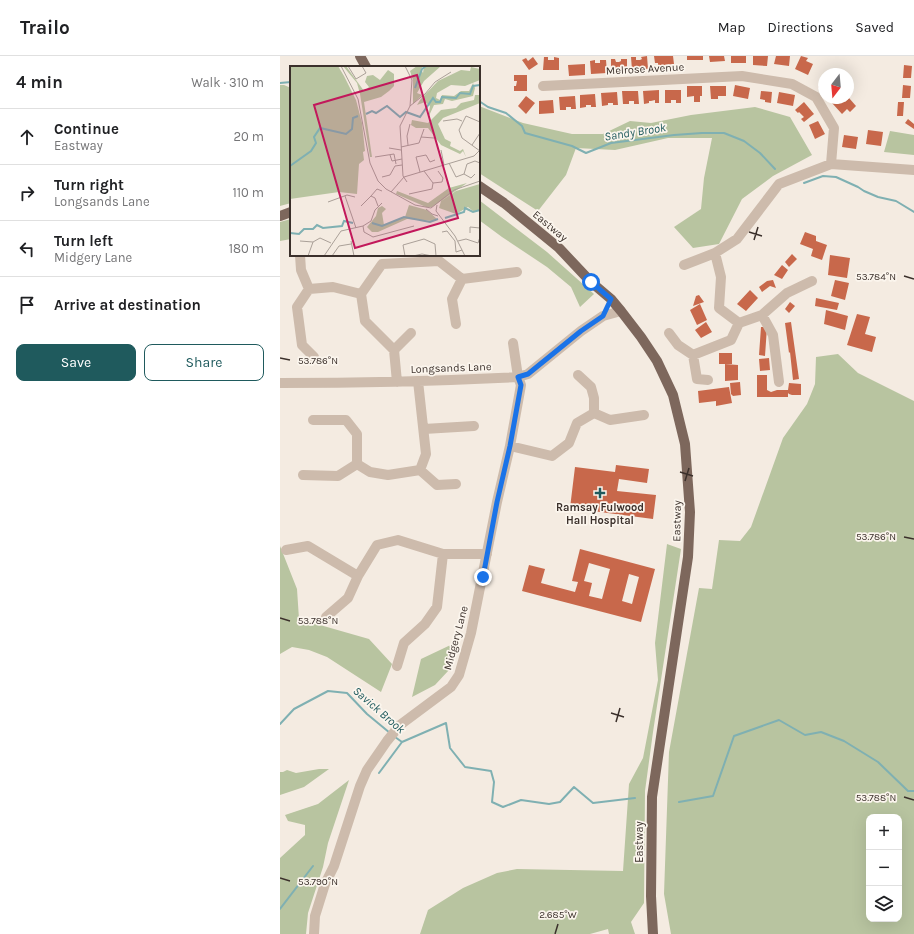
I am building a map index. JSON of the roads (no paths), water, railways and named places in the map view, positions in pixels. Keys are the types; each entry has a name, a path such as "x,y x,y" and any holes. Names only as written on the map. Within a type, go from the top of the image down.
{"main road":[{"path":"360,56 365,66"},
{"name":"Eastway","path":"480,187 504,203 559,248 591,282 611,299 621,311 657,361 673,395 685,444 690,512 688,557 652,797 651,896 653,934"},
{"path":"280,216 290,212"}],"street":[{"name":"Melrose Avenue","path":"543,86 742,76 792,84 816,97 834,128 831,164"},
{"path":"684,265 715,253 737,239 779,184 831,164 914,170"},
{"path":"715,253 721,277 719,308 739,323"},
{"path":"300,256 301,270 309,289"},
{"path":"396,382 394,350 365,322 361,294 380,260 439,258 462,279 517,272"},
{"path":"456,324 452,300 462,279"},
{"path":"693,355 731,340 739,323 762,315 787,293 812,281"},
{"path":"309,289 333,287 361,294"},
{"path":"309,289 297,308 302,345 314,357"},
{"path":"603,316 611,299"},
{"name":"Longsands Lane","path":"280,383 396,382 518,377 528,374 581,331 603,316 621,311"},
{"path":"762,315 773,335 779,382"},
{"path":"394,350 411,333"},
{"path":"668,333 678,345 693,355 697,379 708,380"},
{"name":"Midgery Lane","path":"314,934 315,916 325,884 334,866 360,786 367,770 397,728 451,687 459,675 471,633 497,502 510,446 521,385 518,377 513,343"},
{"path":"578,375 591,387 594,398 594,413"},
{"path":"418,381 426,454 420,470"},
{"path":"594,413 610,420 644,415"},
{"path":"510,446 552,456 570,443 577,423 594,413"},
{"path":"313,420 346,420 357,434 357,464"},
{"path":"424,429 474,426"},
{"path":"357,464 370,472 388,475 420,470"},
{"path":"303,475 338,476 357,464"},
{"path":"420,470 437,485 456,484"},
{"path":"326,617 348,598 358,576 377,545 398,540 443,554 487,554"},
{"path":"286,550 308,546 358,576"},
{"path":"397,666 404,642 425,624 437,607 443,554"}],"waterway":[{"name":"Sandy Brook","path":"280,83 290,82"},
{"name":"Sandy Brook","path":"480,102 488,107 506,113 522,126 525,133 572,146 586,153 611,143 674,135 724,133 744,141 760,153 775,169"},
{"path":"804,183 823,176 836,177 878,197 896,201 914,212"},
{"name":"Savick Brook","path":"280,724 294,709 328,691 347,693 367,714 390,733"},
{"name":"Savick Brook","path":"679,802 713,796 734,736 779,720 805,735 821,732 844,741 878,762 908,791 914,791"},
{"name":"Savick Brook","path":"395,737 402,742 446,723 450,748 465,767 491,771 494,782 492,802 503,807 521,800 549,804 560,802 574,787 593,803 635,798"},
{"path":"379,773 402,742"},
{"path":"280,909 313,866"}],"place":[{"name":"Ramsay Fulwood Hall Hospital","path":"600,493"}]}
